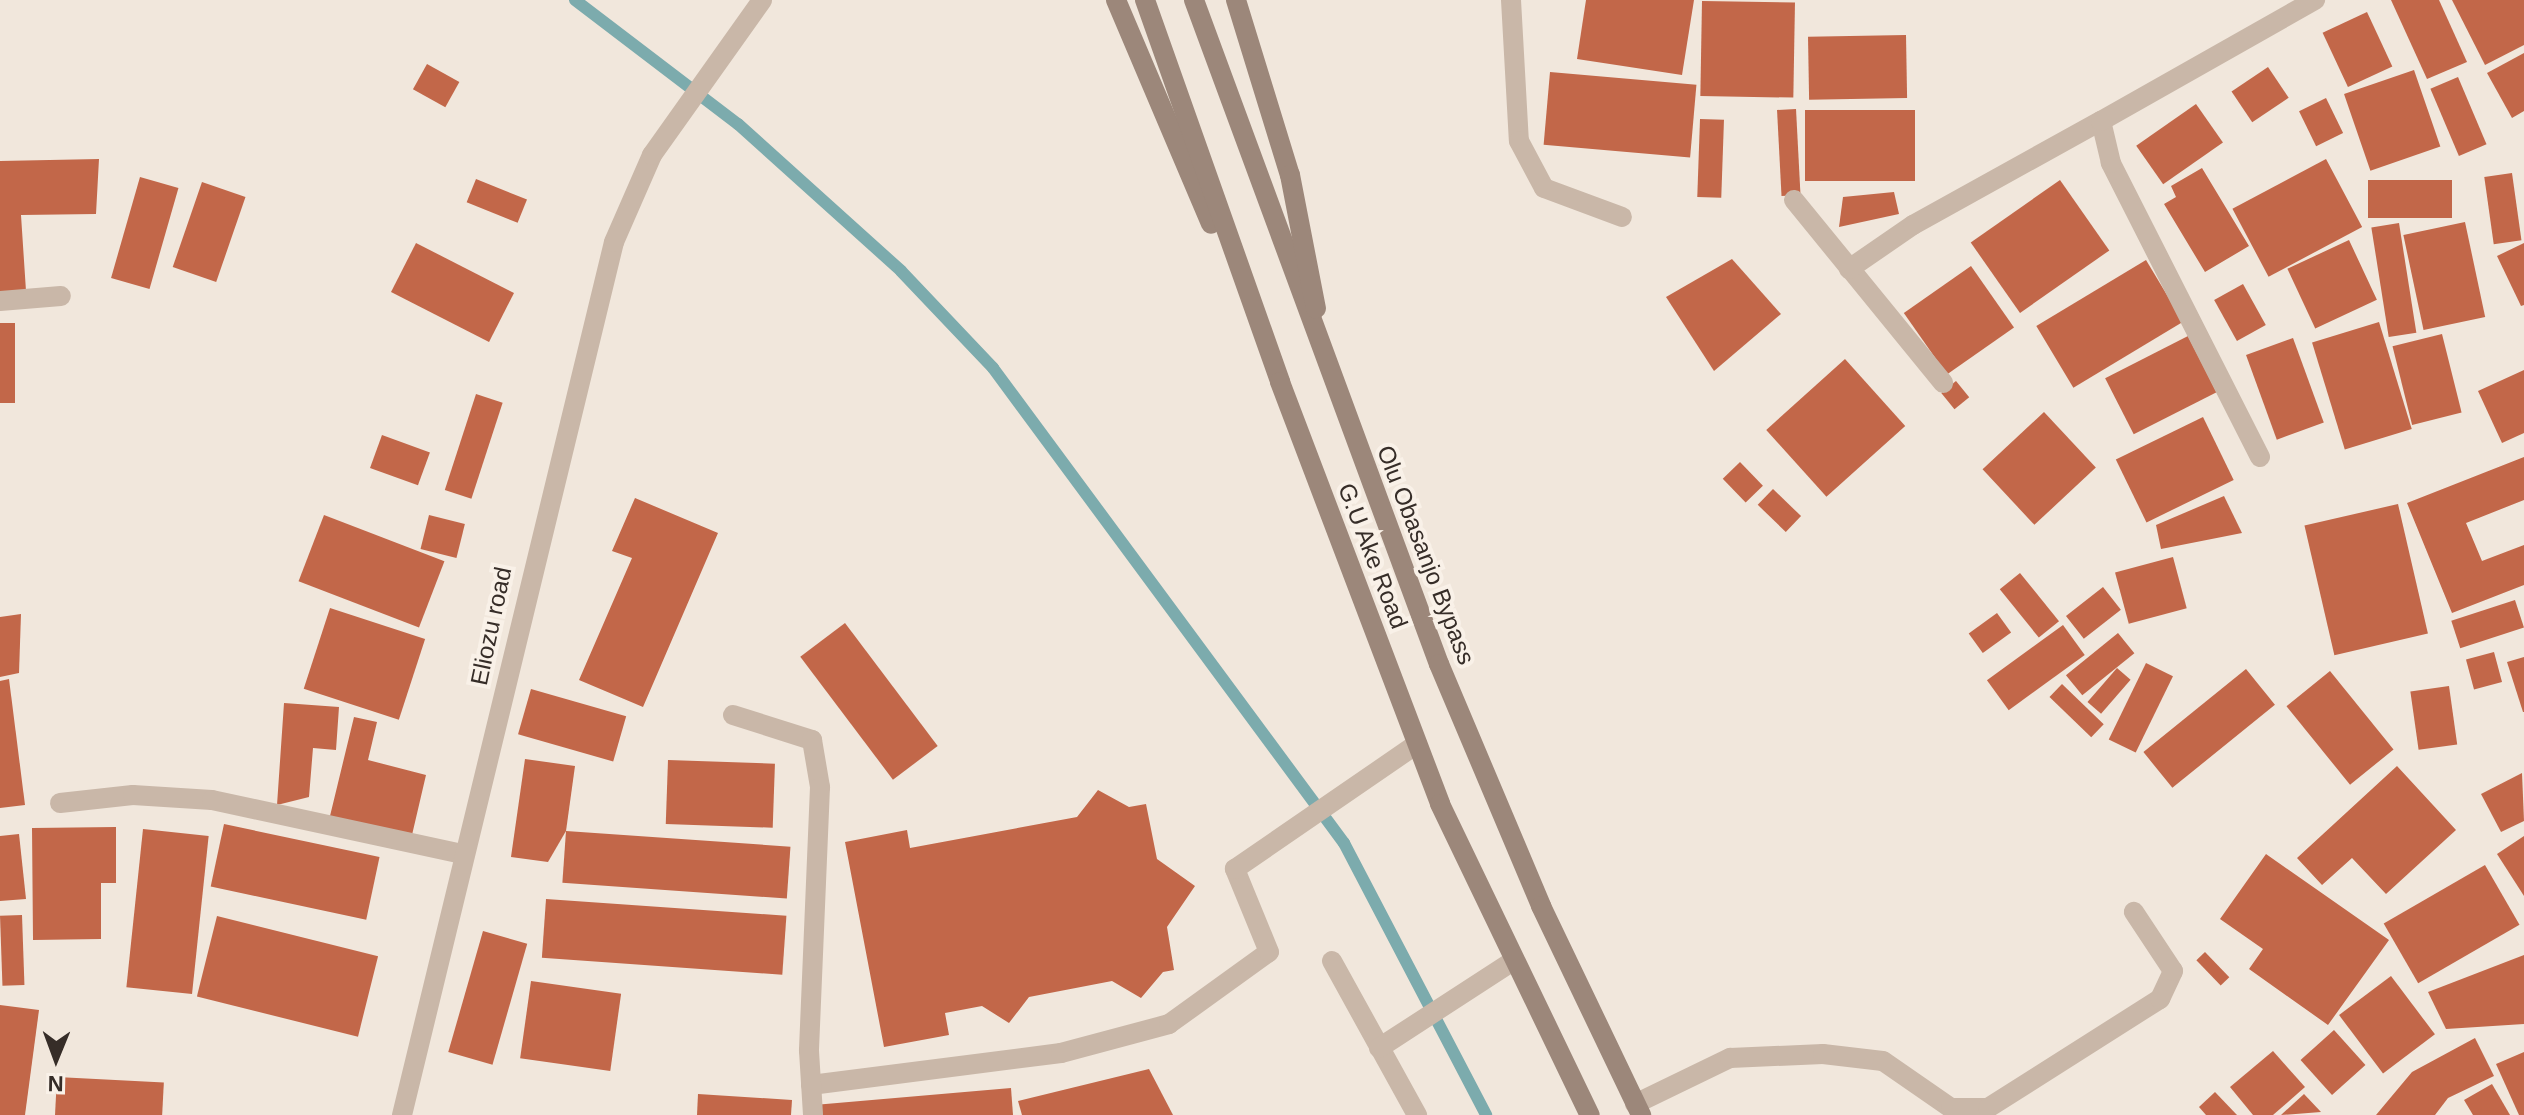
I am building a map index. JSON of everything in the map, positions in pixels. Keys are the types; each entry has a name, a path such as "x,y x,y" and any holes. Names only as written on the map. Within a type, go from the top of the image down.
{"main road":[{"path":"1116,0 1280,382"},
{"name":"G.U Ake Road","path":"1145,0 1280,382 1417,744 1513,961 1590,1115"},
{"name":"Olu Obasanjo Bypass","path":"1194,0 1328,372 1488,784 1638,1110"},
{"path":"1236,0 1290,175 1328,372"}],"street":[{"name":"Eliozu road","path":"402,1115 589,328 614,242 652,155 736,30 762,0"},
{"path":"1511,0 1519,141 1544,188 1622,217"},
{"path":"1849,269 1913,225 2315,0"},
{"path":"2101,121 2111,163 2260,457"},
{"path":"1794,200 1943,383"},
{"path":"0,301 61,296"},
{"path":"733,715 812,740 820,787 811,1085 813,1115"},
{"path":"811,1085 1061,1053 1169,1024 1269,952 1235,869 1417,744"},
{"path":"60,803 133,795 212,800 462,854"},
{"path":"1638,1110 1730,1058 1823,1054 1883,1061 1951,1108 1988,1108 2160,999 2173,971 2134,912"},
{"path":"1332,961 1417,1115"},
{"path":"1379,1048 1513,961"}],"building":[{"path":"1586,0 1694,0 1682,75 1577,59"},
{"path":"2391,0 2439,0 2467,62 2427,79"},
{"path":"2452,0 2524,0 2524,45 2485,65"},
{"path":"1702,1 1795,3 1793,98 1700,96"},
{"path":"2367,12 2392,66 2348,87 2323,33"},
{"path":"1906,35 1907,98 1809,100 1808,37"},
{"path":"2524,53 2524,111 2512,118 2487,73"},
{"path":"427,64 459,82 445,107 413,89"},
{"path":"2268,67 2289,98 2252,122 2232,92"},
{"path":"2414,70 2440,147 2370,171 2344,94"},
{"path":"1550,72 1696,85 1690,158 1544,145"},
{"path":"2458,77 2487,144 2459,156 2430,89"},
{"path":"2326,98 2343,133 2316,146 2299,111"},
{"path":"2196,104 2223,143 2163,184 2136,146"},
{"path":"1796,109 1801,195 1782,196 1777,110"},
{"path":"1805,110 1915,110 1915,181 1805,181"},
{"path":"1700,119 1724,120 1721,198 1697,197"},
{"path":"99,159 96,214 21,215 26,291 0,292 0,161"},
{"path":"2326,159 2362,227 2269,277 2232,209"},
{"path":"2202,168 2249,246 2205,272 2164,204 2176,197 2171,186"},
{"path":"2512,173 2521,240 2494,244 2484,177"},
{"path":"140,177 178,188 150,289 111,278"},
{"path":"476,179 527,200 518,223 467,202"},
{"path":"2060,180 2109,250 2020,313 1971,243"},
{"path":"2368,180 2452,180 2452,218 2368,218"},
{"path":"202,182 245,197 216,282 173,267"},
{"path":"1894,192 1899,214 1839,227 1843,197"},
{"path":"2465,222 2485,317 2424,330 2403,235"},
{"path":"2399,223 2416,333 2389,337 2371,227"},
{"path":"2349,240 2377,300 2315,329 2287,269"},
{"path":"416,243 514,293 489,342 391,292"},
{"path":"2524,243 2524,305 2521,306 2497,256"},
{"path":"1732,259 1781,314 1714,371 1666,297"},
{"path":"2146,260 2183,322 2073,388 2036,326"},
{"path":"1971,266 2014,327 1947,374 1904,313"},
{"path":"2243,284 2266,325 2237,341 2214,300"},
{"path":"2379,322 2412,429 2345,450 2312,342"},
{"path":"0,323 15,323 15,403 0,403"},
{"path":"2442,334 2462,413 2412,425 2393,346"},
{"path":"2188,336 2217,392 2134,434 2105,378"},
{"path":"2293,338 2324,423 2277,440 2246,355"},
{"path":"1845,359 1905,426 1826,497 1766,430"},
{"path":"2524,370 2524,433 2502,443 2478,391"},
{"path":"1956,381 1969,397 1954,409 1941,393"},
{"path":"476,394 503,403 471,499 445,490"},
{"path":"2044,412 2096,468 2034,525 1983,469"},
{"path":"2203,417 2234,480 2147,522 2116,460"},
{"path":"382,435 430,452 418,485 370,468"},
{"path":"2524,457 2524,500 2466,523 2482,561 2524,545 2524,585 2452,613 2407,503"},
{"path":"1740,462 1763,486 1746,502 1723,479"},
{"path":"1773,489 1801,516 1786,532 1758,505"},
{"path":"2224,496 2242,533 2161,549 2156,525"},
{"path":"635,498 718,533 643,707 579,680 632,558 612,551"},
{"path":"2398,504 2428,634 2334,655 2304,526"},
{"path":"324,515 444,561 419,628 299,581"},
{"path":"429,515 465,524 456,558 421,549"},
{"path":"2173,557 2187,608 2129,624 2115,573"},
{"path":"2020,573 2059,621 2039,638 2000,589"},
{"path":"2103,587 2121,610 2084,639 2066,616"},
{"path":"2515,600 2524,628 2460,648 2451,621"},
{"path":"330,608 425,639 399,720 304,689"},
{"path":"1997,613 2011,632 1983,653 1969,634"},
{"path":"21,614 19,673 0,677 0,617"},
{"path":"845,623 938,746 893,780 800,657"},
{"path":"2063,625 2085,655 2009,710 1987,680"},
{"path":"2118,633 2134,653 2082,695 2066,675"},
{"path":"2494,652 2502,682 2474,689 2466,660"},
{"path":"2524,657 2524,712 2523,712 2507,662"},
{"path":"2146,663 2173,676 2136,753 2109,739"},
{"path":"2117,668 2131,680 2101,714 2087,702"},
{"path":"2246,669 2275,705 2172,788 2143,752"},
{"path":"2330,671 2394,749 2350,785 2286,706"},
{"path":"9,679 25,805 0,808 0,681"},
{"path":"2062,684 2104,724 2091,737 2049,697"},
{"path":"2449,686 2457,744 2419,750 2410,691"},
{"path":"531,689 626,716 613,761 518,734"},
{"path":"284,703 339,707 336,750 313,748 309,797 277,805"},
{"path":"354,717 377,722 368,760 426,775 412,835 330,816"},
{"path":"525,759 575,766 566,831 548,862 511,857"},
{"path":"668,760 775,764 773,828 666,824"},
{"path":"2397,766 2456,830 2386,894 2352,858 2322,885 2297,858"},
{"path":"2522,773 2524,821 2501,832 2481,794"},
{"path":"1098,790 1129,807 1146,804 1157,859 1195,886 1167,927 1174,970 1163,972 1141,998 1112,981 1029,997 1009,1023 982,1006 945,1013 949,1035 884,1047 845,842 907,830 910,848 1077,817"},
{"path":"224,824 380,857 366,920 211,887"},
{"path":"116,827 116,883 101,883 101,939 33,940 32,828"},
{"path":"143,829 209,836 192,994 126,987"},
{"path":"566,831 790,847 787,899 562,883"},
{"path":"19,834 26,899 0,901 0,836"},
{"path":"2524,836 2524,896 2497,854"},
{"path":"2266,854 2389,940 2328,1025 2249,969 2263,949 2220,919"},
{"path":"2485,865 2520,925 2418,983 2384,924"},
{"path":"546,899 786,916 782,975 542,958"},
{"path":"22,915 24,985 2,986 0,916"},
{"path":"217,916 378,956 358,1037 197,997"},
{"path":"483,931 527,944 492,1065 448,1052"},
{"path":"2205,952 2229,977 2221,986 2196,960"},
{"path":"2524,955 2524,1024 2446,1029 2428,992"},
{"path":"2391,976 2435,1034 2383,1073 2339,1015"},
{"path":"531,981 621,994 610,1071 520,1058"},
{"path":"0,1005 39,1010 25,1115 0,1115"},
{"path":"2334,1030 2365,1065 2332,1095 2301,1060"},
{"path":"2475,1038 2494,1076 2448,1098 2435,1115 2376,1115 2412,1072"},
{"path":"2273,1051 2305,1087 2273,1115 2253,1115 2230,1087"},
{"path":"2524,1052 2524,1115 2519,1115 2496,1064"},
{"path":"1149,1069 1173,1115 1022,1115 1018,1101"},
{"path":"57,1077 164,1083 162,1115 55,1115"},
{"path":"2492,1084 2510,1115 2473,1115 2464,1100"},
{"path":"1011,1088 1013,1115 815,1115 814,1105"},
{"path":"2215,1092 2237,1115 2206,1115 2199,1107"},
{"path":"698,1094 792,1100 791,1115 697,1115"},
{"path":"2304,1094 2321,1112 2281,1115"}],"waterway":[{"path":"575,0 738,124 901,271 993,368 1344,843 1486,1115"}]}
